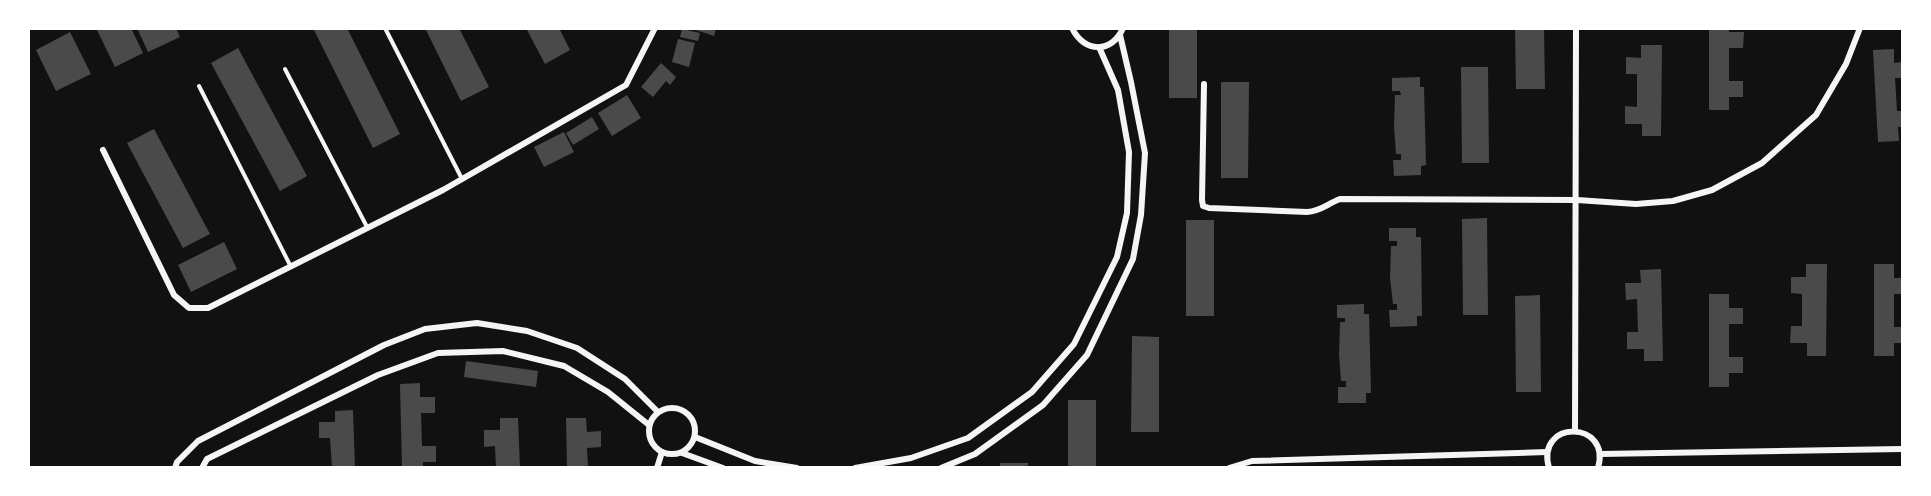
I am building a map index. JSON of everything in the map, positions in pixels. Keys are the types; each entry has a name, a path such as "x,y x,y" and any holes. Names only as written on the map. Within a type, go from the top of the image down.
{"street":[{"path":"103,150 174,295 189,308 208,308 462,178 626,85 655,28"},
{"path":"1072,28 1083,43 1099,47 1107,46 1115,41 1121,32"},
{"path":"1575,430 1576,28"},
{"path":"1204,84 1202,200 1203,206 1209,208 1307,212 1318,211 1340,199 1576,200 1636,204 1673,201 1712,190 1762,164 1816,115 1846,64 1860,28"},
{"path":"941,468 975,454 1043,405 1087,355 1133,260 1141,215 1145,153 1121,32"},
{"path":"855,468 911,458 968,438 1032,392 1074,344 1117,257 1127,213 1129,152 1118,90 1099,47"},
{"path":"175,468 177,462 198,441 384,345 425,329 466,324 477,323 527,331 577,348 625,379 658,412"},
{"path":"202,468 207,459 378,375 438,353 502,351 564,366 608,392 649,425"},
{"path":"682,453 692,444 695,437 695,423 686,411 672,407 658,412 649,425 651,441 656,447 668,454 682,453 723,468"},
{"path":"1549,468 1547,453 1549,446 1558,435 1575,430 1592,438 1597,445 1600,454 1598,468"},
{"path":"695,437 755,461 797,468"},
{"path":"1600,454 1902,449"},
{"path":"657,468 662,452"},
{"path":"1229,468 1252,461 1547,453"}],"lane":[{"path":"385,28 462,178"},
{"path":"285,69 367,228"},
{"path":"199,87 291,267"}],"building":[{"path":"96,28 131,28 143,53 115,67"},
{"path":"137,28 176,28 180,37 148,52"},
{"path":"313,28 347,28 400,134 373,148"},
{"path":"425,28 459,28 489,87 461,101"},
{"path":"526,28 559,28 570,50 545,64"},
{"path":"690,28 716,28 714,36"},
{"path":"1169,28 1197,28 1197,98 1169,98"},
{"path":"1515,28 1544,28 1545,89 1516,89"},
{"path":"1709,28 1729,28 1729,32 1744,32 1743,48 1729,48 1729,81 1743,81 1743,97 1729,97 1729,110 1709,110"},
{"path":"682,29 700,33 698,41 680,37"},
{"path":"70,32 91,74 56,91 36,50"},
{"path":"678,39 695,43 689,67 672,62"},
{"path":"1641,45 1662,45 1661,136 1642,136 1642,124 1625,124 1625,106 1637,107 1637,74 1626,74 1626,57 1641,58"},
{"path":"238,48 307,176 280,191 211,63"},
{"path":"1894,49 1894,63 1902,62 1902,78 1895,78 1897,111 1902,111 1902,127 1898,127 1899,141 1878,142 1873,50"},
{"path":"661,63 676,77 670,85 666,81 653,97 641,87"},
{"path":"1461,67 1488,67 1489,163 1462,163"},
{"path":"1420,77 1420,87 1424,87 1426,165 1421,166 1421,175 1394,176 1393,160 1401,160 1401,154 1396,154 1395,95 1401,95 1400,91 1392,91 1392,78"},
{"path":"1221,82 1249,82 1248,178 1221,178"},
{"path":"627,95 641,118 612,136 598,113"},
{"path":"592,117 599,129 573,145 566,133"},
{"path":"154,129 210,234 183,248 127,143"},
{"path":"564,132 574,152 544,167 534,147"},
{"path":"1487,218 1488,315 1463,315 1462,219"},
{"path":"1186,220 1214,220 1214,316 1186,316"},
{"path":"1389,228 1416,228 1416,237 1421,237 1422,316 1417,316 1417,326 1390,327 1389,310 1397,310 1397,304 1393,304 1390,278 1391,246 1397,246 1397,241 1389,241"},
{"path":"224,242 237,269 191,292 178,265"},
{"path":"1806,264 1827,264 1826,356 1807,356 1807,343 1790,343 1791,326 1802,326 1802,294 1791,293 1791,277 1806,277"},
{"path":"1874,264 1894,264 1894,278 1902,278 1902,294 1894,294 1894,327 1902,327 1902,343 1894,343 1894,356 1874,356"},
{"path":"1661,269 1663,361 1644,361 1644,349 1627,349 1627,332 1638,332 1637,299 1626,300 1625,283 1641,283 1640,270"},
{"path":"1709,294 1729,294 1729,308 1743,308 1743,324 1729,324 1729,357 1743,357 1743,373 1729,373 1729,387 1709,387"},
{"path":"1540,295 1541,392 1516,392 1515,296"},
{"path":"1364,304 1364,314 1369,314 1371,393 1366,393 1366,403 1338,403 1338,387 1346,387 1346,381 1341,381 1339,355 1340,322 1345,322 1345,318 1337,318 1337,305"},
{"path":"1132,336 1159,337 1159,432 1131,432"},
{"path":"466,361 538,371 536,387 464,377"},
{"path":"420,383 420,397 435,397 435,413 421,413 422,446 436,446 436,462 423,462 423,468 402,468 400,384"},
{"path":"1068,400 1096,400 1096,468 1068,468"},
{"path":"353,410 355,468 332,468 330,438 319,438 319,422 335,422 335,411"},
{"path":"500,418 518,418 520,468 496,468 495,446 484,447 484,430 500,430"},
{"path":"566,418 586,418 587,432 601,431 601,447 587,448 588,468 567,468"},
{"path":"1000,463 1028,463 1028,468 1000,468"}]}
